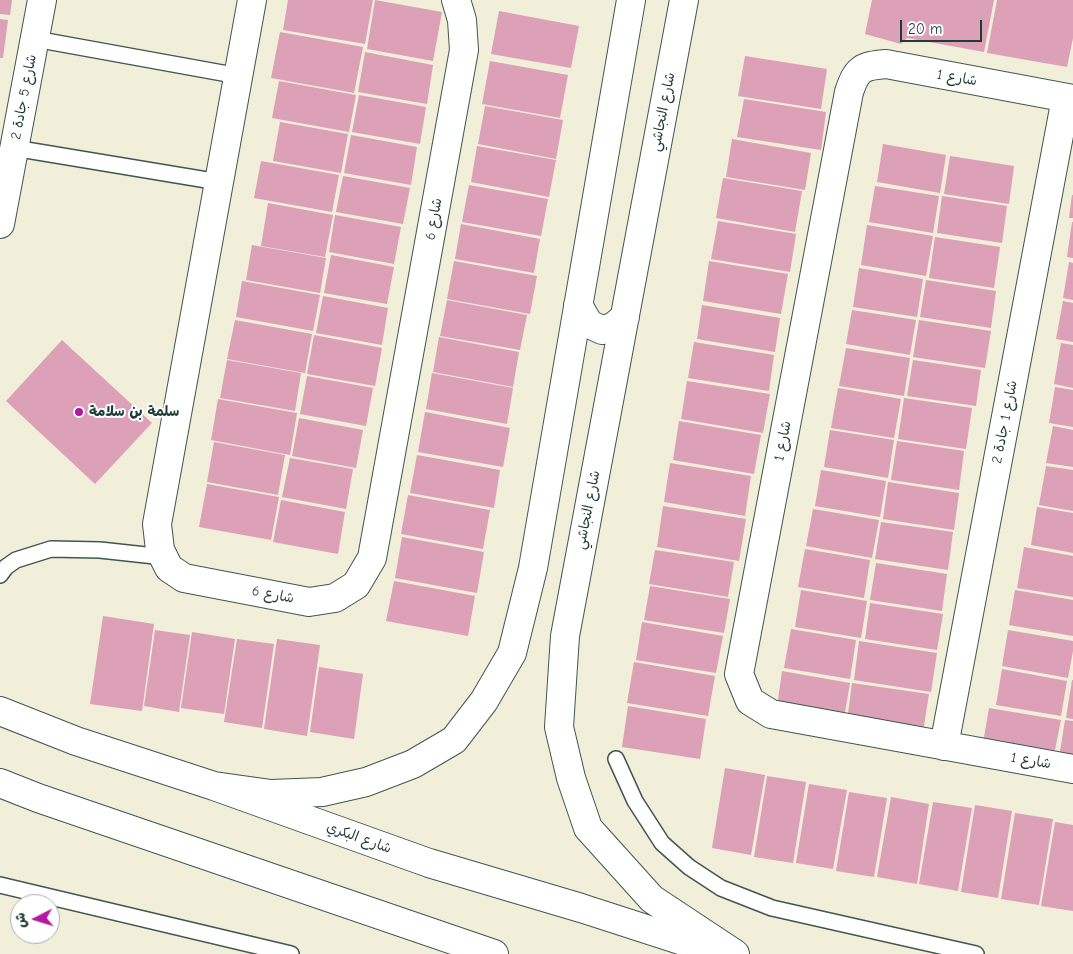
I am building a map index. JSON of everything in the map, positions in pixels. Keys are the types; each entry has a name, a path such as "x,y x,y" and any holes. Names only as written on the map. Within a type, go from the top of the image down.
{"street":[{"name":"شارع 5 جادة 2","path":"0,224 42,0"},
{"name":"شارع 6","path":"252,0 157,524 160,550 169,568 184,578 309,602 335,598 356,585 372,558 464,50 462,20 456,0"},
{"path":"214,786 272,794 322,792 366,782 413,764 454,740 484,701 512,653 530,578 631,0"},
{"name":"شارع النجاشي","path":"684,0 565,636 559,727 571,778 588,828 652,899 735,954"},
{"name":"شارع 1","path":"1070,98 886,64 872,65 854,76 849,92 739,674 750,701 771,714 1073,768"},
{"name":"شارع 1 جادة 2","path":"944,746 1070,98"},
{"path":"578,305 588,324 602,330 613,327 625,317"},
{"name":"شارع البكري","path":"0,712 76,741 214,786 430,863 581,908 723,954"},
{"path":"0,783 47,802 494,954"}],"lane":[{"path":"35,39 239,76"},
{"path":"14,148 219,182"},
{"path":"0,575 6,567 16,560 51,549 100,550 164,558"},
{"path":"616,759 635,801 662,843 689,866 721,888 772,908 976,954"},
{"path":"0,885 291,954"}],"building":[{"path":"0,0 12,0 10,15 0,14"},
{"path":"288,0 373,0 365,44 283,30"},
{"path":"375,0 442,12 433,61 367,49"},
{"path":"872,0 994,0 984,52 907,38 901,44 865,34"},
{"path":"997,0 1073,0 1073,38 1067,67 987,53"},
{"path":"499,11 579,26 571,68 491,54"},
{"path":"0,19 8,20 3,58 0,58"},
{"path":"280,32 363,47 354,93 271,78"},
{"path":"365,52 433,65 427,104 358,92"},
{"path":"745,56 827,69 821,109 738,96"},
{"path":"490,61 568,75 560,118 482,104"},
{"path":"279,81 356,95 349,132 272,118"},
{"path":"359,95 426,107 420,144 352,132"},
{"path":"744,99 826,112 821,150 737,137"},
{"path":"485,106 563,120 556,159 478,144"},
{"path":"280,122 348,134 341,173 273,161"},
{"path":"351,135 417,147 411,185 344,173"},
{"path":"732,139 811,153 805,190 726,177"},
{"path":"883,144 946,155 940,193 877,182"},
{"path":"477,146 556,160 549,197 471,182"},
{"path":"950,156 1014,166 1009,204 944,194"},
{"path":"261,161 339,175 332,212 254,198"},
{"path":"343,176 410,188 403,224 336,212"},
{"path":"723,178 802,191 795,232 716,218"},
{"path":"469,185 548,199 541,236 462,222"},
{"path":"875,186 939,196 933,233 869,222"},
{"path":"1072,195 1073,218 1069,218"},
{"path":"942,196 1007,206 1002,243 937,233"},
{"path":"268,203 333,215 325,257 261,246"},
{"path":"335,215 401,227 394,264 329,252"},
{"path":"718,221 796,234 790,272 711,259"},
{"path":"1073,222 1073,258 1067,257"},
{"path":"461,224 540,239 534,273 455,259"},
{"path":"867,225 933,236 926,276 861,265"},
{"path":"935,237 1000,247 994,288 929,278"},
{"path":"252,245 326,258 320,293 246,280"},
{"path":"331,255 394,267 387,304 324,293"},
{"path":"454,261 537,276 530,314 447,299"},
{"path":"709,261 788,274 781,314 703,301"},
{"path":"1069,262 1073,263 1073,300 1063,298"},
{"path":"859,268 923,279 917,317 853,307"},
{"path":"926,280 996,291 991,328 920,317"},
{"path":"242,281 320,295 313,331 236,317"},
{"path":"323,296 388,308 382,345 316,333"},
{"path":"447,300 527,315 520,350 440,336"},
{"path":"1063,301 1073,303 1073,342 1056,339"},
{"path":"702,305 780,318 775,352 697,339"},
{"path":"852,310 916,320 910,355 846,344"},
{"path":"235,320 312,334 305,373 227,359"},
{"path":"919,320 991,331 985,368 913,357"},
{"path":"314,335 382,348 375,386 307,374"},
{"path":"439,337 519,352 513,387 433,372"},
{"name":"سلمة بن سلامة","path":"62,340 152,423 95,484 6,401"},
{"path":"694,342 774,355 769,391 688,378"},
{"path":"1061,343 1073,345 1073,388 1054,384"},
{"path":"846,348 910,358 904,396 839,386"},
{"path":"227,360 301,373 295,411 220,398"},
{"path":"913,360 981,370 976,406 907,396"},
{"path":"432,373 513,388 507,424 426,409"},
{"path":"307,376 373,388 366,426 300,414"},
{"path":"687,381 770,394 763,433 681,419"},
{"path":"1055,387 1073,390 1073,427 1049,423"},
{"path":"838,388 901,399 894,438 831,428"},
{"path":"904,398 972,408 966,449 898,439"},
{"path":"218,399 297,413 290,455 211,440"},
{"path":"425,412 510,428 503,467 418,452"},
{"path":"299,418 363,430 356,468 292,456"},
{"path":"679,421 761,435 754,474 673,460"},
{"path":"1053,426 1073,430 1073,467 1046,463"},
{"path":"830,430 894,440 888,478 824,467"},
{"path":"897,441 964,451 959,490 891,480"},
{"path":"214,442 285,455 278,495 207,482"},
{"path":"417,455 500,470 494,508 410,493"},
{"path":"290,458 353,469 346,509 282,497"},
{"path":"670,463 751,476 745,516 664,502"},
{"path":"1046,466 1073,470 1073,511 1039,505"},
{"path":"821,470 886,481 880,517 815,506"},
{"path":"888,482 959,493 954,530 883,519"},
{"path":"207,484 279,497 271,540 199,527"},
{"path":"408,495 490,510 483,549 401,534"},
{"path":"281,500 345,512 338,554 273,542"},
{"path":"663,506 746,519 739,561 657,547"},
{"path":"1037,507 1073,513 1073,553 1031,545"},
{"path":"813,509 879,520 872,558 806,546"},
{"path":"881,522 953,532 948,570 875,559"},
{"path":"402,537 484,552 477,593 395,578"},
{"path":"1024,547 1073,556 1073,597 1017,588"},
{"path":"805,549 870,560 864,598 798,587"},
{"path":"655,550 734,562 728,597 649,584"},
{"path":"876,563 947,574 942,611 870,600"},
{"path":"394,581 475,596 468,636 386,621"},
{"path":"650,586 730,599 724,633 644,620"},
{"path":"801,590 867,601 861,638 795,627"},
{"path":"1015,590 1073,600 1073,636 1009,625"},
{"path":"870,603 943,614 937,650 865,639"},
{"path":"103,616 154,624 142,711 90,704"},
{"path":"642,622 723,636 716,673 636,660"},
{"path":"791,629 856,640 850,679 784,668"},
{"path":"155,630 190,635 179,712 144,706"},
{"path":"1008,630 1073,641 1068,678 1002,666"},
{"path":"192,632 235,639 224,714 181,708"},
{"path":"237,639 274,644 262,728 224,722"},
{"path":"277,639 320,645 307,736 264,729"},
{"path":"859,641 937,653 931,692 854,680"},
{"path":"634,662 715,676 708,716 627,703"},
{"path":"319,667 363,674 354,739 310,732"},
{"path":"1002,669 1067,681 1061,716 996,705"},
{"path":"782,671 850,683 844,718 777,707"},
{"path":"1073,680 1073,719 1066,718"},
{"path":"852,683 929,694 923,732 847,721"},
{"path":"628,706 706,719 700,759 622,747"},
{"path":"989,708 1061,720 1054,755 983,743"},
{"path":"1065,720 1073,721 1073,760 1059,758"},
{"path":"725,768 765,775 751,855 712,848"},
{"path":"767,776 806,782 793,863 754,857"},
{"path":"809,784 847,790 833,869 796,863"},
{"path":"849,792 887,798 874,877 836,871"},
{"path":"891,797 929,804 917,884 877,877"},
{"path":"933,802 972,808 958,891 919,884"},
{"path":"975,805 1012,811 998,898 961,892"},
{"path":"1015,813 1053,819 1039,905 1001,899"},
{"path":"1055,822 1073,825 1073,911 1041,906"}],"place":[{"name":"سلمة بن سلامة","path":"79,412"}]}
